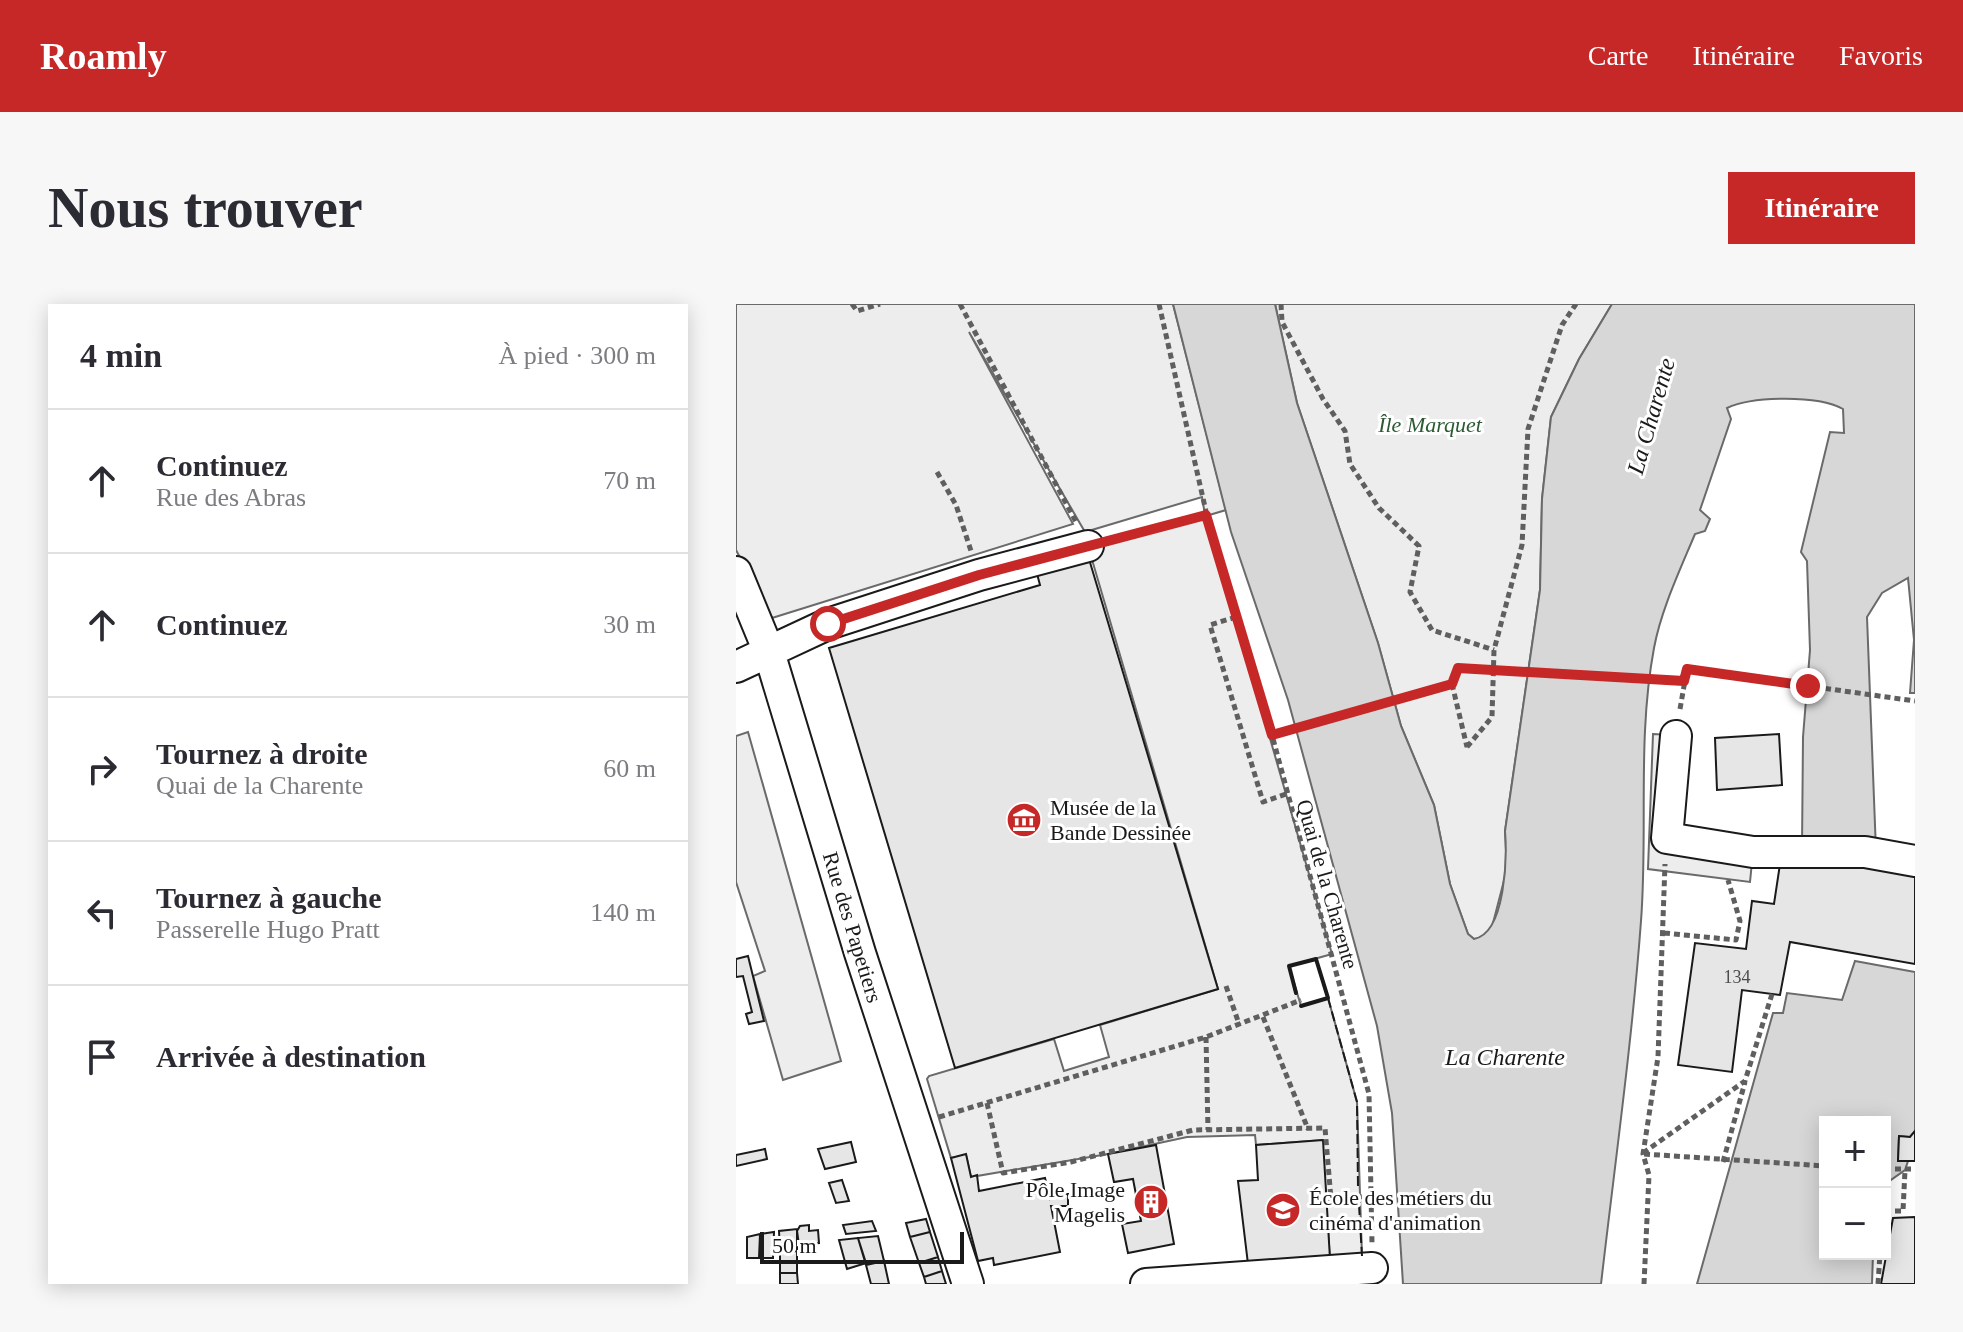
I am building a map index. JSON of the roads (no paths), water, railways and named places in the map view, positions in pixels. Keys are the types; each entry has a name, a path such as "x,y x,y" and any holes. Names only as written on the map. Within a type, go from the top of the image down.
{"street":[{"path":"736,667 828,624 979,575 1088,546"},
{"name":"Rue des Papetiers","path":"736,572 769,652 968,1284"},
{"path":"1676,736 1667,838 1753,852 1865,852 1915,861"},
{"path":"1146,1284 1372,1268"}],"water":[{"name":"La Charente","path":"1173,304 1275,304 1297,403 1378,643 1401,726 1434,805 1450,884 1468,934 1474,939 1485,934 1493,923 1505,875 1505,831 1540,590 1542,499 1551,417 1579,359 1612,304 1915,304 1915,693 1910,693 1914,640 1908,578 1882,593 1867,617 1876,851 1802,848 1803,737 1810,650 1807,561 1801,552 1830,432 1844,433 1843,409 1802,399 1769,399 1727,408 1731,419 1700,510 1710,519 1705,531 1695,534 1661,619 1649,682 1644,750 1641,921 1601,1284 1403,1284 1392,1113 1377,1026 1288,700 1231,532"},
{"path":"1855,961 1915,972 1915,1131 1910,1137 1899,1136 1898,1160 1908,1161 1905,1170 1891,1180 1891,1116 1819,1116 1819,1260 1873,1260 1872,1284 1697,1284 1773,1013 1783,1013 1787,993 1842,1000"}],"place":[{"name":"Musée de la Bande Dessinée","path":"1024,820"},
{"name":"Pôle Image Magelis","path":"1151,1202"},
{"name":"École des métiers du cinéma d'animation","path":"1283,1210"}],"park label":[{"name":"Île Marquet","path":"1430,424"}]}
